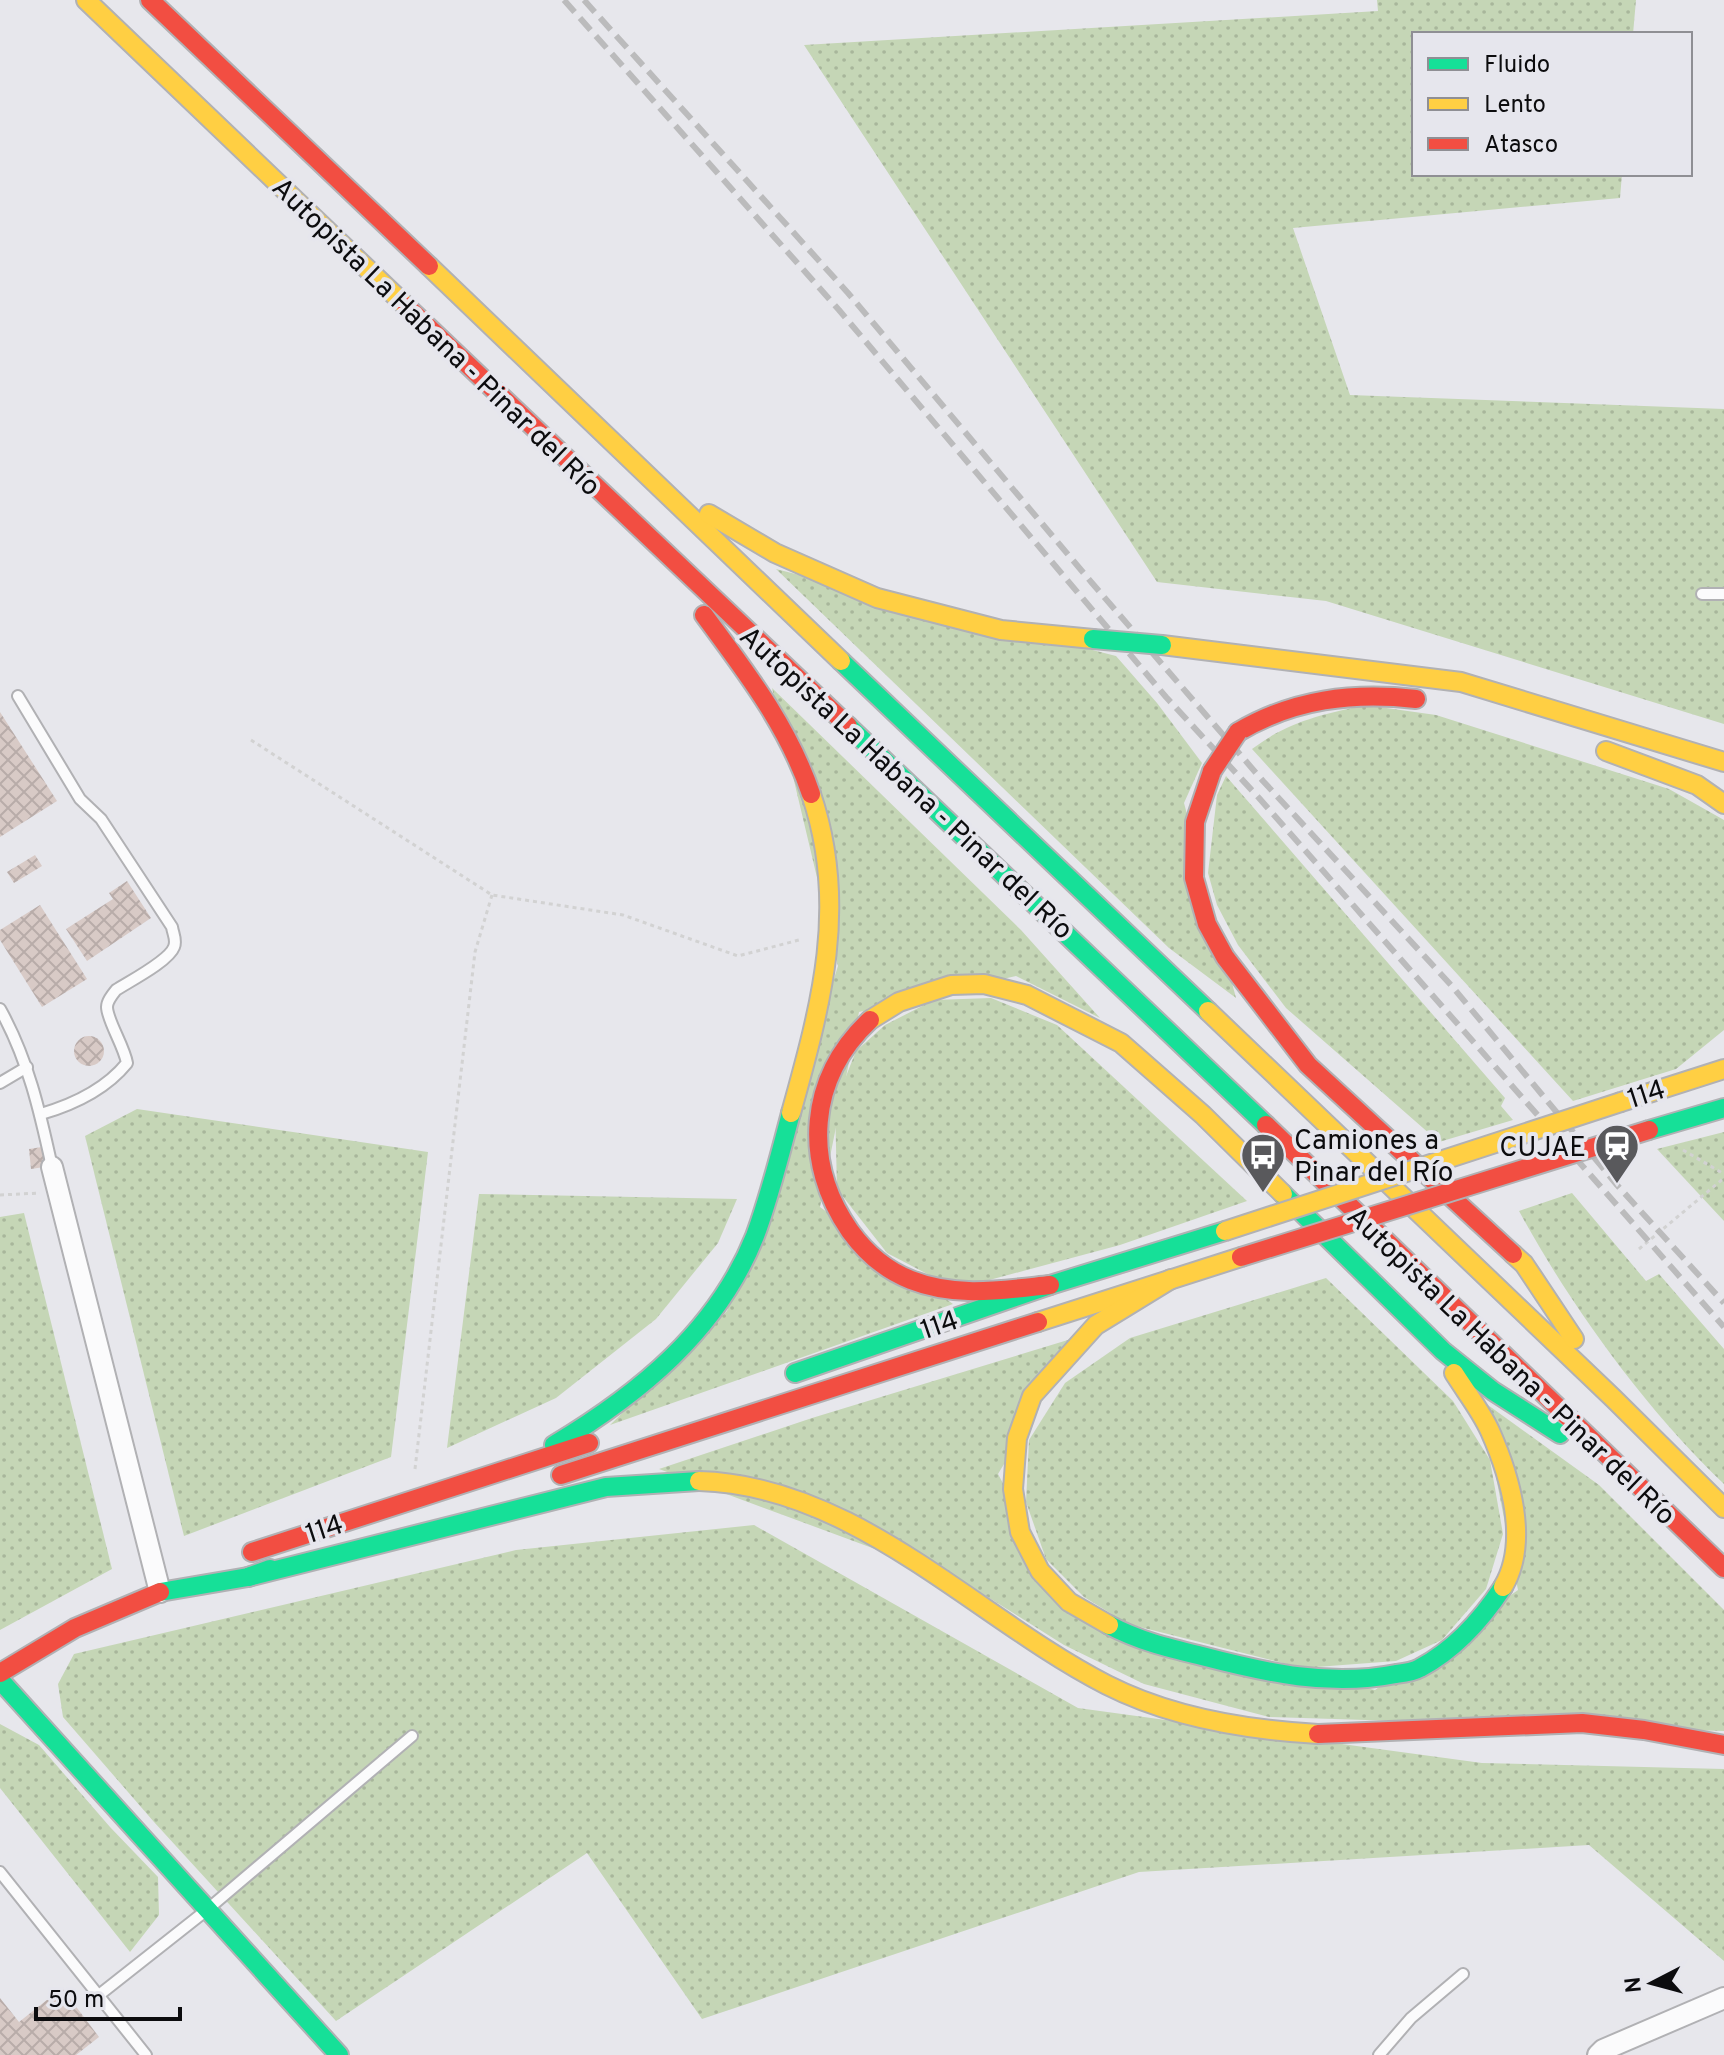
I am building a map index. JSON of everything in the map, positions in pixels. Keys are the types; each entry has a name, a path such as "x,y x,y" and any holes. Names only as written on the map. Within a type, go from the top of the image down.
{"main road":[{"name":"Autopista La Habana - Pinar del Río","path":"86,0 1058,925 1724,1568"},
{"name":"Autopista La Habana - Pinar del Río","path":"150,0 1613,1398 1724,1508"},
{"path":"648,478 775,553 877,598 1001,630 1162,645 1461,682 1724,762"},
{"path":"521,1465 596,1421 641,1387 697,1331 722,1299 743,1264 769,1197 823,992 829,950 829,899 823,848 804,774 785,733 759,690 647,537"},
{"path":"1438,702 1351,696 1291,706 1238,732 1212,771 1195,822 1194,878 1207,924 1225,957 1308,1065 1524,1264 1613,1398"},
{"path":"1584,744 1724,785"},
{"path":"1627,758 1697,785 1724,804"},
{"path":"1058,925 1199,1112"},
{"path":"1050,1285 970,1293 946,1292 928,1286 886,1268 863,1247 835,1212 819,1161 816,1137 818,1120 827,1082 839,1058 876,1014 919,994 968,982 994,985 1041,1002 1118,1041 1199,1112 1438,1346 1493,1391 1554,1430 1697,1542"},
{"path":"1233,1034 1308,1065"},
{"path":"1676,1083 1707,1065 1724,1049"},
{"name":"114","path":"780,1378 1050,1285 1724,1069"},
{"name":"114","path":"551,1479 1171,1279 1724,1108"},
{"path":"1171,1279 1096,1325 1032,1396 1017,1438 1013,1489 1020,1532 1040,1571 1053,1586 1069,1602 1107,1625 1162,1648 1258,1671 1317,1680 1366,1680 1418,1670 1461,1639 1493,1602 1508,1578 1516,1554 1516,1528 1513,1499 1490,1430 1438,1346"},
{"name":"114","path":"0,1673 75,1628 160,1592 204,1567 603,1438"},
{"path":"248,1577 606,1487 720,1481 764,1489 806,1502 892,1548 1092,1677 1136,1698 1186,1713 1285,1732 1380,1732 1566,1723 1684,1735 1724,1745"},
{"name":"114","path":"160,1592 248,1577 505,1494"},
{"path":"0,1680 334,2053"}],"street":[{"path":"52,1167 160,1592"},
{"path":"1598,2055 1603,2050 1724,1998"}],"lane":[{"path":"1702,594 1724,594"},
{"path":"18,696 80,799 101,819 172,927 175,940 174,948 166,958 131,980 110,998 107,1007 109,1015 125,1050 127,1063 118,1074 79,1100 41,1114"},
{"path":"0,1009 27,1067 52,1167"},
{"path":"0,1083 27,1067"},
{"path":"99,1995 208,1909 412,1736"},
{"path":"0,1872 146,2055"},
{"path":"1379,2055 1411,2018 1463,1974"}],"path":[{"path":"251,740 492,895 623,915 738,956 772,949 829,930"},
{"path":"415,1469 475,952 492,895"},
{"path":"1639,1249 1724,1176 1649,1130"},
{"path":"0,1195 58,1192"}],"green space":[{"path":"1377,0 1636,0 1633,32 1412,32 1412,176 1622,176 1620,198 1293,228 1350,395 1724,409 1724,724 1326,601 1157,582 804,45 1378,11"},
{"path":"776,569 1116,656 1157,703 1202,763 1184,803 1236,998 1169,948"},
{"path":"772,688 1021,930 1100,1018 1016,976 859,1012 820,1207 953,1304 610,1425 727,1311 838,966"},
{"path":"1365,705 1436,715 1669,789 1724,820 1724,1030 1676,1069 1573,1101 1252,749 1292,725"},
{"path":"1226,776 1505,1098 1501,1106 1513,1120 1439,1142 1286,1008 1238,945 1217,905 1208,873 1217,795"},
{"path":"991,998 1057,1025 1247,1201 1120,1245 982,1282 935,1278 887,1253 837,1189 835,1104 856,1051 885,1025 934,1000"},
{"path":"137,1109 428,1152 391,1457 184,1536 85,1136"},
{"path":"1724,1132 1724,1221 1657,1149"},
{"path":"1572,1193 1646,1281 1659,1274 1724,1349 1724,1484 1666,1423 1611,1355 1539,1247 1519,1211"},
{"path":"479,1194 737,1199 718,1243 656,1319 556,1398 447,1448"},
{"path":"24,1213 112,1569 0,1630 0,1217"},
{"path":"1326,1278 1453,1401 1490,1460 1503,1534 1486,1589 1442,1640 1396,1661 1303,1668 1128,1624 1084,1597 1046,1559 1026,1502 1029,1440 1065,1383 1130,1338"},
{"path":"1081,1336 998,1474 1075,1618 1375,1690 1518,1590 1481,1400 1599,1485 1724,1610 1724,1731 1269,1717 1144,1684 1064,1645 964,1582 659,1469 812,1418"},
{"path":"754,1525 1078,1708 1482,1763 1724,1769 1724,1961 1589,1845 1139,1872 702,2019 587,1853 336,2021 154,1822 63,1717 58,1684 74,1654 516,1550"},
{"path":"0,1724 39,1745 158,1877 159,1915 130,1952 0,1788"}],"building":[{"path":"0,712 57,801 0,837"},
{"path":"35,855 42,866 14,883 7,872"},
{"path":"127,881 151,918 87,961 66,929 113,899 109,893"},
{"path":"40,905 87,979 42,1007 0,940 0,930"},
{"path":"89,1036 100,1040 104,1051 100,1062 89,1066 78,1062 74,1051 78,1040"},
{"path":"42,1147 44,1167 31,1169 29,1149"},
{"path":"62,1988 99,2037 76,2055 0,2055 0,1998 19,2022"}],"railway":[{"path":"564,0 839,310 1166,697 1259,798 1724,1327"},
{"path":"584,0 848,293 1263,781 1451,985 1617,1185 1724,1303"}],"traffic: fast":[{"path":"1093,639 1162,645"},
{"path":"841,661 1208,1011"},
{"path":"848,726 1266,1125"},
{"path":"1649,1130 1724,1108"},
{"path":"554,1445 645,1382 672,1357 720,1302 755,1236 791,1113"},
{"path":"1283,1194 1443,1351 1493,1391 1560,1434"},
{"path":"795,1373 1050,1285 1225,1231"},
{"path":"248,1577 606,1487 699,1481"},
{"path":"160,1592 248,1577 270,1569"},
{"path":"1109,1625 1154,1644 1250,1668 1323,1678 1371,1678 1411,1671 1432,1661 1466,1633 1503,1587"},
{"path":"0,1680 339,2055"}],"traffic: slow":[{"path":"86,0 406,306"},
{"path":"429,266 841,661"},
{"path":"709,514 775,553 877,598 1001,630 1093,639"},
{"path":"1162,645 1461,682 1724,762"},
{"path":"1606,751 1697,785 1724,804"},
{"path":"791,1113 821,994 829,915 828,875 811,794"},
{"path":"870,1020 899,1002 951,985 984,984 1027,995 1121,1043 1203,1115 1283,1194"},
{"path":"1208,1011 1724,1508"},
{"path":"1621,1102 1724,1069"},
{"path":"1225,1231 1621,1102"},
{"path":"1513,1254 1524,1264 1574,1339"},
{"path":"1038,1322 1241,1257"},
{"path":"1109,1625 1069,1602 1040,1571 1020,1532 1013,1489 1017,1438 1032,1396 1096,1325 1171,1279"},
{"path":"1454,1373 1490,1431 1510,1488 1516,1530 1515,1550 1503,1587"},
{"path":"699,1481 756,1488 810,1505 862,1530 912,1559 1058,1657 1132,1696 1210,1720 1318,1734"}],"traffic: jam":[{"path":"150,0 429,266"},
{"path":"406,306 848,726"},
{"path":"704,615 778,723 811,794"},
{"path":"1238,732 1280,712 1324,700 1369,697 1416,699"},
{"path":"1212,771 1238,732"},
{"path":"1212,771 1195,822 1194,878 1207,924 1225,957 1308,1065 1513,1254"},
{"path":"870,1020 849,1043 834,1068 824,1094 819,1121 819,1149 824,1177 850,1231 884,1266 928,1286 980,1291 1050,1285"},
{"path":"1266,1125 1724,1568"},
{"path":"1241,1257 1649,1130"},
{"path":"561,1475 1038,1322"},
{"path":"252,1552 589,1443"},
{"path":"0,1673 75,1628 160,1592"},
{"path":"1318,1734 1582,1723 1644,1730 1724,1745"}],"place":[{"name":"CUJAE","path":"1617,1185"},
{"name":"Camiones a Pinar del Río","path":"1263,1194"}]}
